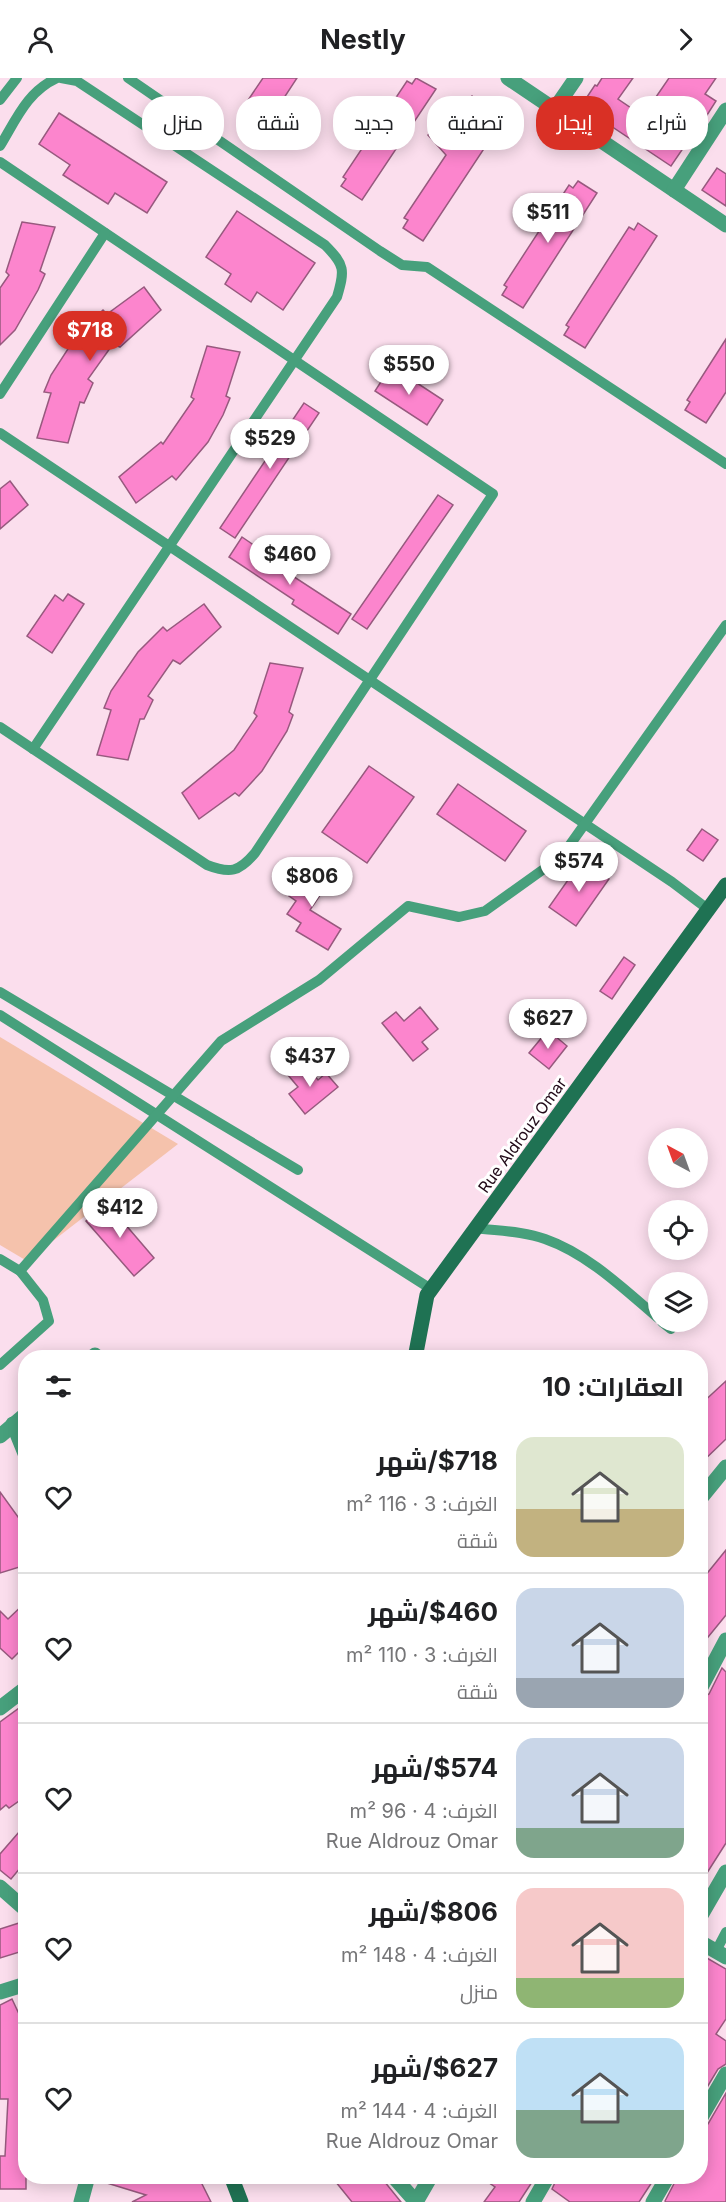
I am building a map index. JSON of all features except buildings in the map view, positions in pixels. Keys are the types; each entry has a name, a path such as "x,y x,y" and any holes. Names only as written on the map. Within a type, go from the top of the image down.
{"street":[{"path":"508,78 536,97"},
{"path":"564,96 576,78"},
{"path":"674,190 726,110"},
{"path":"614,150 726,225"},
{"name":"Rue Aldrouz Omar","path":"417,1350 427,1295 726,885"},
{"path":"0,1436 18,1420"},
{"path":"13,1424 18,1436"},
{"path":"708,1489 726,1467"},
{"path":"708,1674 726,1640"},
{"path":"0,1708 18,1694"},
{"path":"708,1903 726,1872"},
{"path":"0,1887 18,1903"},
{"path":"0,1992 18,1986"},
{"path":"708,2105 726,2074"},
{"path":"81,2202 86,2184"},
{"path":"234,2184 241,2202"},
{"path":"400,2184 416,2202 426,2184"},
{"path":"532,2202 543,2184"},
{"path":"653,2202 663,2184"}],"lane":[{"path":"0,100 17,78"},
{"path":"0,146 30,96 42,85 59,78 76,81 325,245 339,259 343,277 337,297 33,749"},
{"path":"128,78 380,251 402,265 428,267 726,464"},
{"path":"0,162 493,494 255,853 247,863 233,871 220,870 207,865 0,727"},
{"path":"0,394 105,232"},
{"path":"0,433 672,882 708,910"},
{"path":"21,1271 221,1041 319,980 408,906 459,917 485,911 562,856 726,625"},
{"path":"0,992 298,1170"},
{"path":"0,1015 431,1289"},
{"path":"476,1228 514,1232 545,1239 597,1266 648,1309"},
{"path":"0,1259 21,1271 43,1300 49,1321 0,1365"},
{"path":"721,1954 726,1932"}],"shaded area":[{"path":"0,1037 178,1144 27,1261 0,1245"}]}
